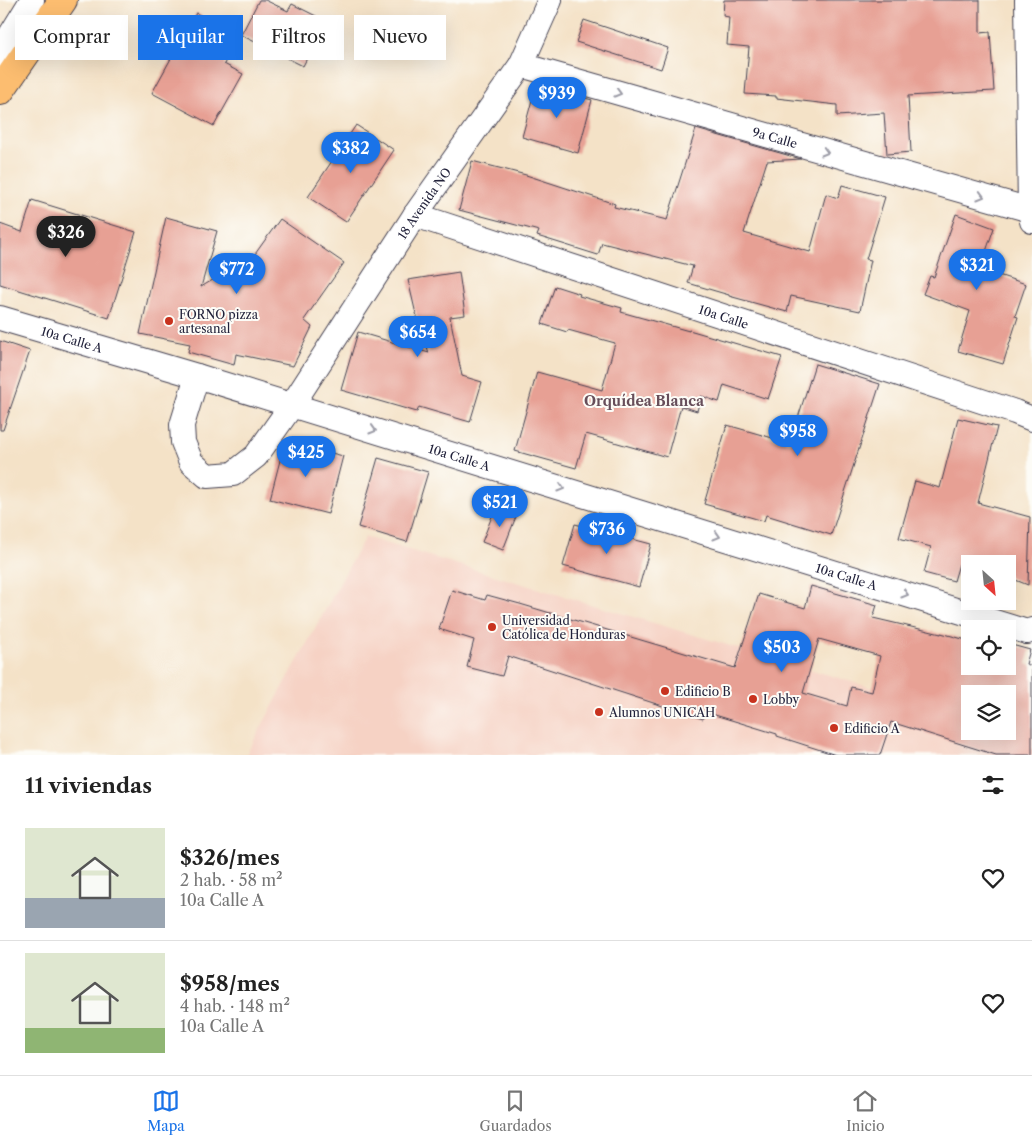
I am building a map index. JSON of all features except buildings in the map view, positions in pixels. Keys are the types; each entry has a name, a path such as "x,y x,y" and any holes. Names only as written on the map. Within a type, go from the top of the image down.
{"highway":[{"path":"3,88 64,0"}],"street":[{"path":"3,88 0,67 2,50 32,0"},
{"name":"18 Avenida NO","path":"197,376 182,425 183,442 191,462 207,476 233,474 256,456 292,405 415,215 520,65 550,0"},
{"path":"1027,0 1031,215"},
{"name":"9a Calle","path":"520,65 1031,215"},
{"name":"10a Calle","path":"415,215 1032,419"},
{"name":"10a Calle A","path":"0,318 292,405 1028,632 1032,630"}],"shaded area":[{"name":"Universidad Católica de Honduras","path":"365,537 961,714 961,740 1016,740 1016,730 1032,735 1032,755 246,755"}],"place":[{"name":"FORNO pizza artesanal","path":"169,321"},
{"name":"Universidad Católica de Honduras","path":"492,627"},
{"name":"Edificio B","path":"665,691"},
{"name":"Lobby","path":"753,699"},
{"name":"Alumnos UNICAH","path":"599,712"},
{"name":"Edificio A","path":"834,728"}],"district":[{"name":"Orquídea Blanca","path":"644,401"}]}
